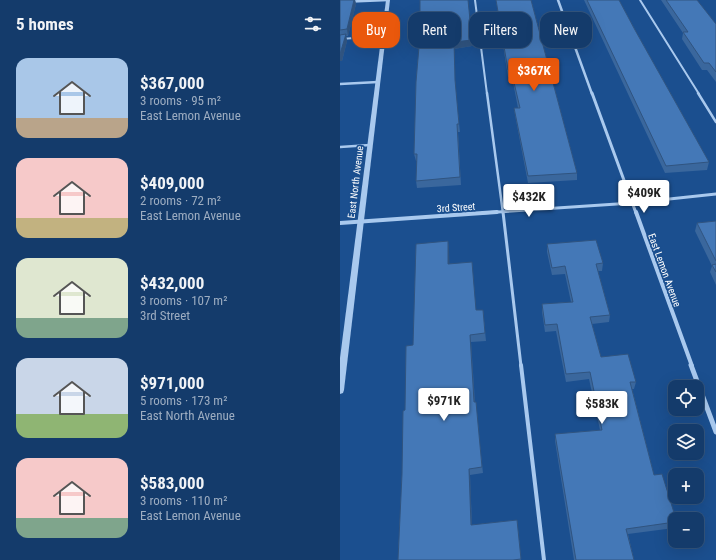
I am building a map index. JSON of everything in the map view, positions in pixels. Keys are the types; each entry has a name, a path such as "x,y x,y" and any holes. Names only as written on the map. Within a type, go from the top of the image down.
{"street":[{"path":"340,2 388,0"},
{"name":"East North Avenue","path":"387,12 388,0"},
{"name":"East Lemon Avenue","path":"558,0 716,432"},
{"name":"East North Avenue","path":"340,390 343,333 360,222 382,48"},
{"path":"340,84 378,82"},
{"name":"3rd Street","path":"340,223 632,203 716,194"}],"lane":[{"path":"475,0 503,211 544,560"},
{"path":"640,0 716,122"},
{"path":"340,39 352,38"},
{"path":"340,147 370,145"}],"building":[{"path":"340,0 354,0 347,29 340,30"},
{"path":"420,0 468,0 469,40 461,41 461,12 420,12"},
{"path":"496,0 531,0 540,34 540,48 544,48 577,173 528,176 514,108 520,108 511,70 508,70 504,48 532,48 532,12 498,12"},
{"path":"587,0 619,0 709,162 666,166"},
{"path":"666,0 697,0 716,24 716,72 709,63 704,63 683,32 688,32"},
{"path":"346,34 340,54 340,35"},
{"path":"419,48 454,48 459,124 457,124 460,177 416,181 417,154 414,154 416,82"},
{"path":"716,221 716,261 697,223"},
{"path":"596,240 603,263 596,264 610,315 590,317 601,357 628,354 636,382 630,382 654,475 662,474 668,493 668,504 671,504 674,512 668,512 668,523 626,529 634,560 576,560 555,434 602,430 590,372 566,374 557,324 545,325 542,304 573,302 565,266 552,268 547,244"},
{"path":"448,241 448,264 472,262 476,310 483,310 485,333 470,335 474,402 476,402 482,467 469,469 471,525 517,520 521,559 398,560 403,411 405,410 406,346 413,345 416,244"},
{"path":"716,264 716,272 712,265"}]}
